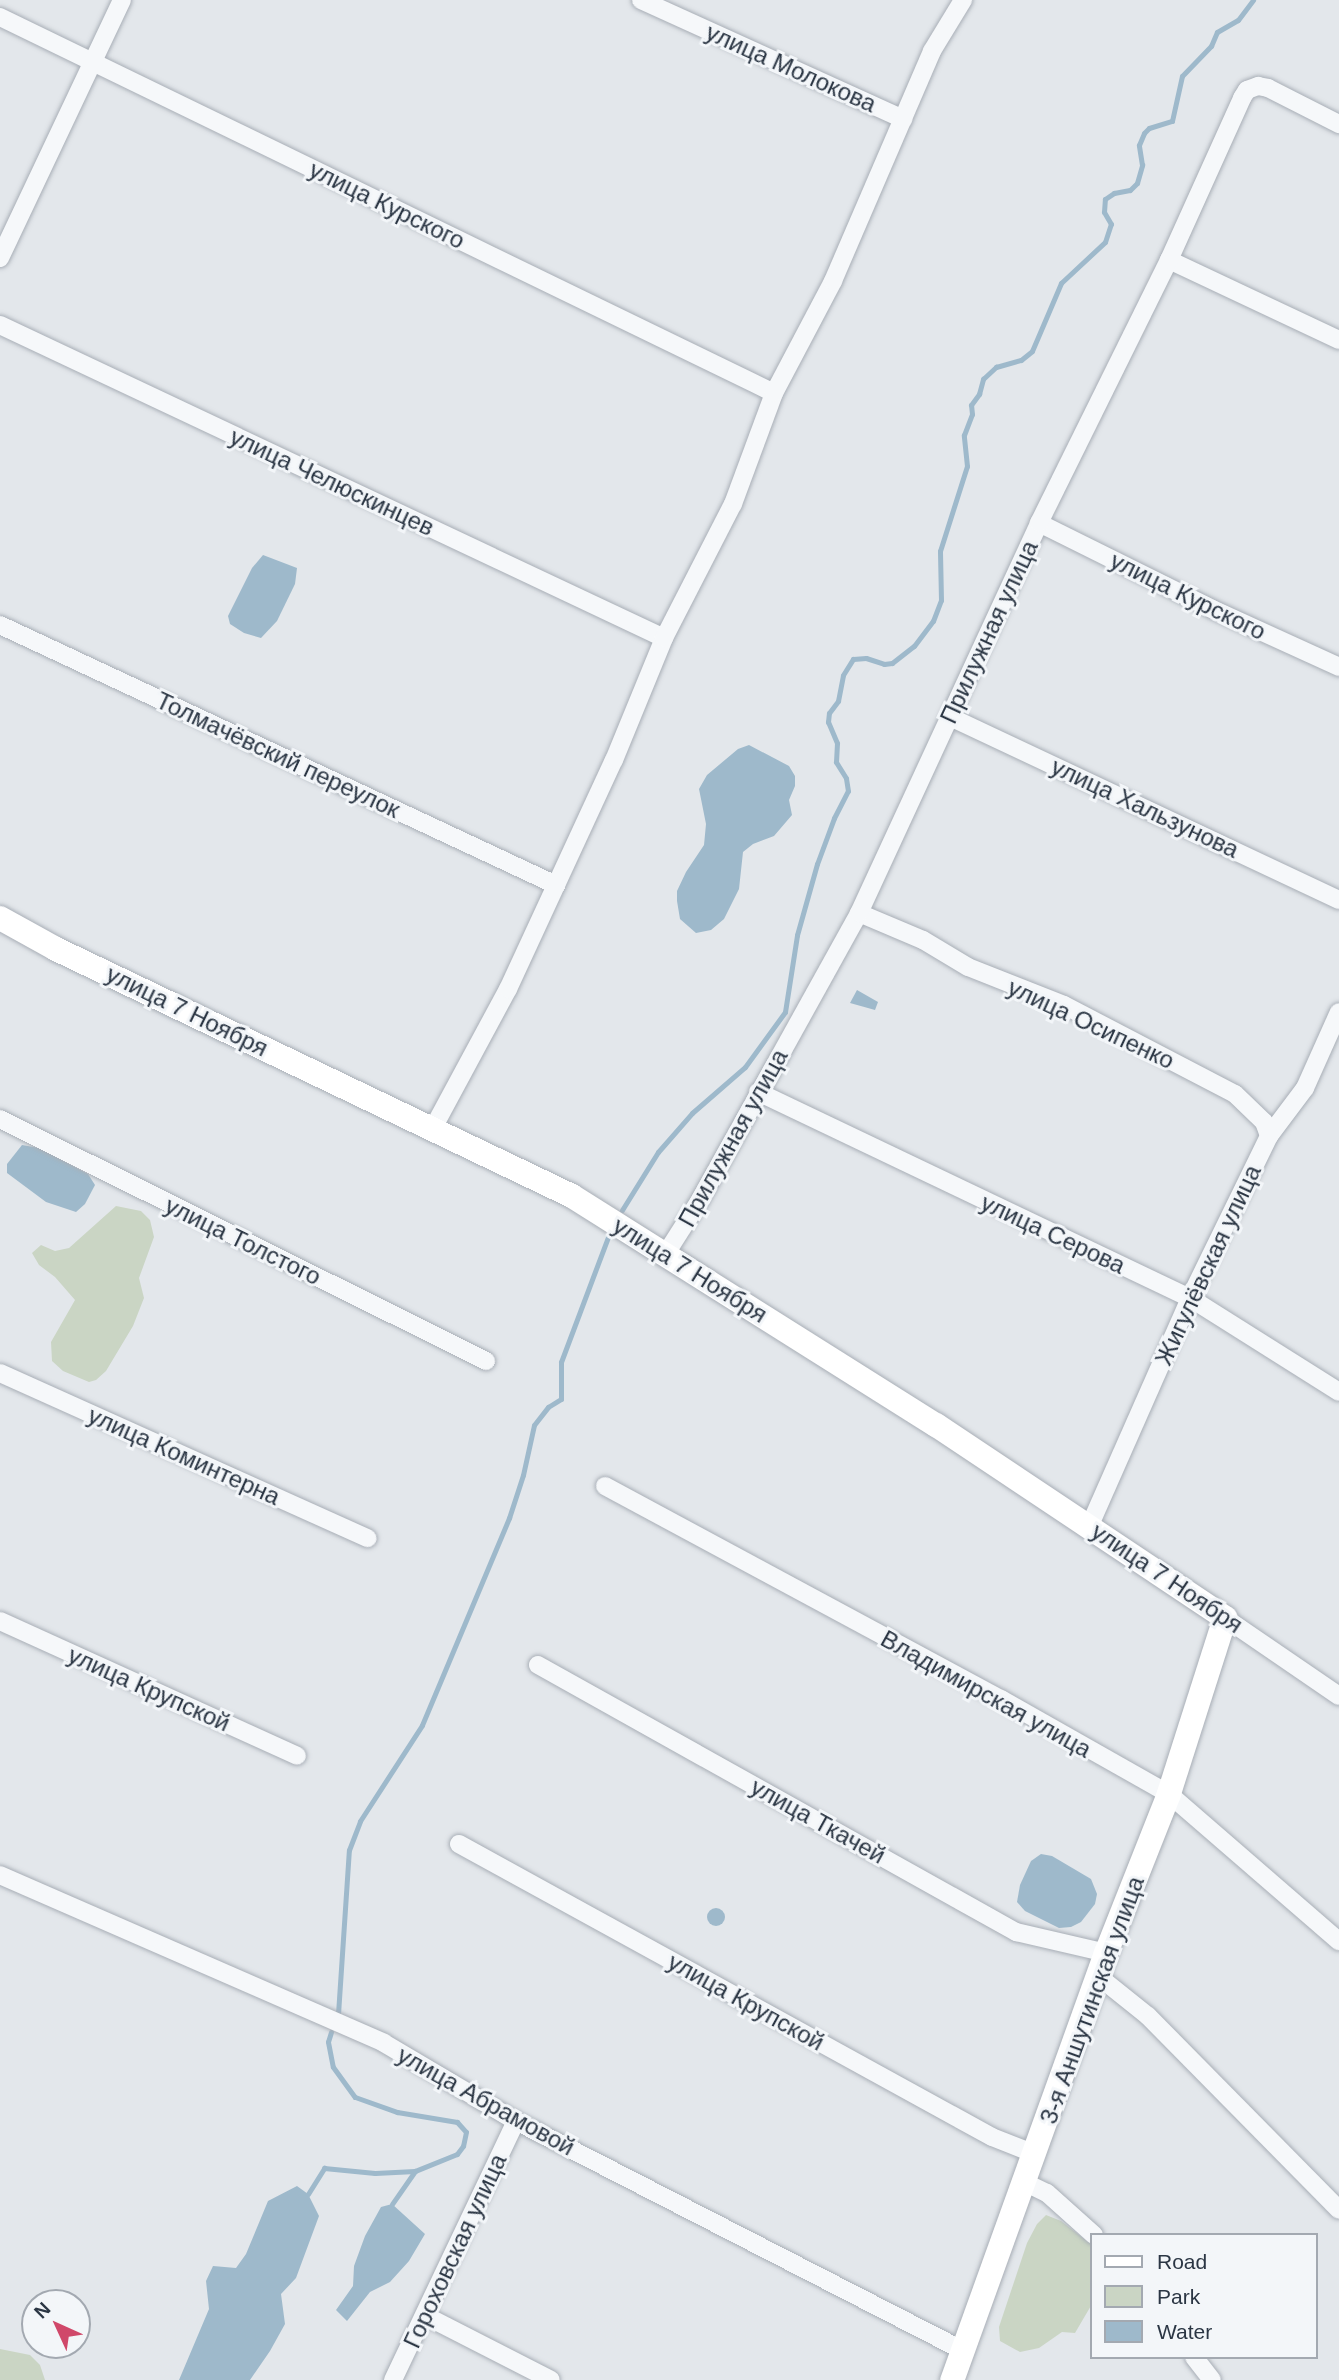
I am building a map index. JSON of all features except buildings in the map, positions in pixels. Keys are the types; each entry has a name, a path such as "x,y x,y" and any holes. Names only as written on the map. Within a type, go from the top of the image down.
{"street":[{"path":"0,258 122,0"},
{"path":"432,1130 508,989 614,760 664,638 733,504 774,393 833,281 932,51 963,0"},
{"name":"улица Молокова","path":"656,2 903,119"},
{"name":"улица Курского","path":"0,17 774,393"},
{"name":"Прилужная улица","path":"666,1255 700,1200 859,913 1039,523 1169,260 1247,90 1258,86 1268,88 1339,124"},
{"path":"1169,260 1339,340"},
{"name":"улица Челюскинцев","path":"0,325 664,638"},
{"name":"улица Курского","path":"1039,523 1212,610 1339,667"},
{"name":"Толмачёвский переулок","path":"0,625 556,885"},
{"name":"улица Хальзунова","path":"950,717 1339,900"},
{"name":"улица Осипенко","path":"859,913 923,940 968,967 1064,1004 1235,1094 1264,1122 1269,1136"},
{"name":"улица 7 Ноября","path":"0,918 56,948 572,1196 1090,1525 1339,1696"},
{"name":"Жигулёвская улица","path":"1090,1525 1190,1298 1269,1136 1305,1088 1339,1012"},
{"name":"улица Серова","path":"758,1092 1190,1298 1339,1392"},
{"name":"улица Толстого","path":"0,1119 486,1361"},
{"name":"улица Коминтерна","path":"0,1373 368,1538"},
{"name":"Владимирская улица","path":"605,1486 1001,1699 1169,1794 1339,1941"},
{"name":"3-я Аншутинская улица","path":"959,2368 1102,1964 1169,1794 1226,1618"},
{"name":"улица Крупской","path":"0,1621 297,1756"},
{"name":"улица Ткачей","path":"538,1665 1016,1932 1102,1964 1149,2016 1339,2210"},
{"name":"улица Крупской","path":"460,1844 992,2137 1035,2154"},
{"name":"улица Абрамовой","path":"0,1875 384,2043 516,2122 959,2368"},
{"name":"Гороховская улица","path":"393,2380 426,2316 516,2122"},
{"path":"1024,2182 1047,2193 1092,2233"},
{"path":"426,2316 551,2380"},
{"path":"1196,2359 1212,2380"}],"green space":[{"path":"116,1206 141,1211 150,1220 154,1237 139,1278 144,1298 133,1326 106,1371 96,1380 89,1382 63,1371 52,1361 51,1342 75,1300 55,1277 39,1265 32,1253 41,1245 55,1251 69,1248"},
{"path":"1046,2215 1061,2221 1090,2243 1090,2307 1075,2333 1062,2332 1039,2348 1020,2352 1000,2341 999,2327 1027,2243 1037,2224"},
{"path":"0,2349 21,2353 21,2359 34,2359 40,2365 45,2380 0,2380"}],"water":[{"path":"263,555 297,568 295,584 277,621 261,638 244,633 230,624 228,616 252,568"},
{"path":"749,745 789,766 795,776 795,786 789,800 792,815 774,836 753,844 743,852 739,889 724,919 711,930 696,933 680,919 677,891 704,845 706,824 699,789 707,775 738,749"},
{"path":"857,990 878,1002 875,1010 850,1003"},
{"path":"22,1145 39,1148 88,1174 95,1185 85,1204 76,1212 46,1202 7,1173 7,1164"},
{"path":"1041,1854 1052,1856 1091,1879 1097,1894 1095,1904 1081,1922 1071,1927 1059,1928 1025,1911 1017,1902 1020,1885 1031,1861"},
{"path":"712,1908 720,1908 725,1917 723,1924 712,1926 707,1921 707,1913"},
{"path":"297,2186 308,2194 319,2216 296,2278 281,2294 285,2324 270,2351 250,2380 179,2380 209,2309 206,2281 213,2266 236,2268 246,2254 268,2201"},
{"path":"392,2204 425,2234 409,2261 390,2282 370,2292 347,2321 336,2310 353,2286 354,2266 365,2236 381,2207"}],"waterway":[{"path":"622,1210 658,1152 692,1113 745,1067 785,1012 797,935 817,864 834,818 848,791 846,778 836,762 837,743 828,722 829,713 838,701 843,675 853,659 866,658 884,664 892,663 914,646 933,621 941,600 940,551 967,466 964,435 972,414 971,405 979,394 983,379 996,367 1021,360 1032,351 1061,283 1105,242 1111,224 1104,212 1105,199 1114,193 1130,190 1137,183 1142,165 1139,145 1144,133 1149,128 1172,121 1182,76 1211,46 1217,32 1238,20 1253,0"},
{"path":"338,2014 349,1850 360,1821 422,1725 509,1518 523,1475 534,1425 548,1407 561,1399 561,1362 609,1234"},
{"path":"331,2032 328,2042 333,2067 355,2097 397,2112 457,2122 466,2132 463,2146 457,2154 415,2171 392,2204"},
{"path":"308,2194 324,2168 375,2173 415,2171"}]}
